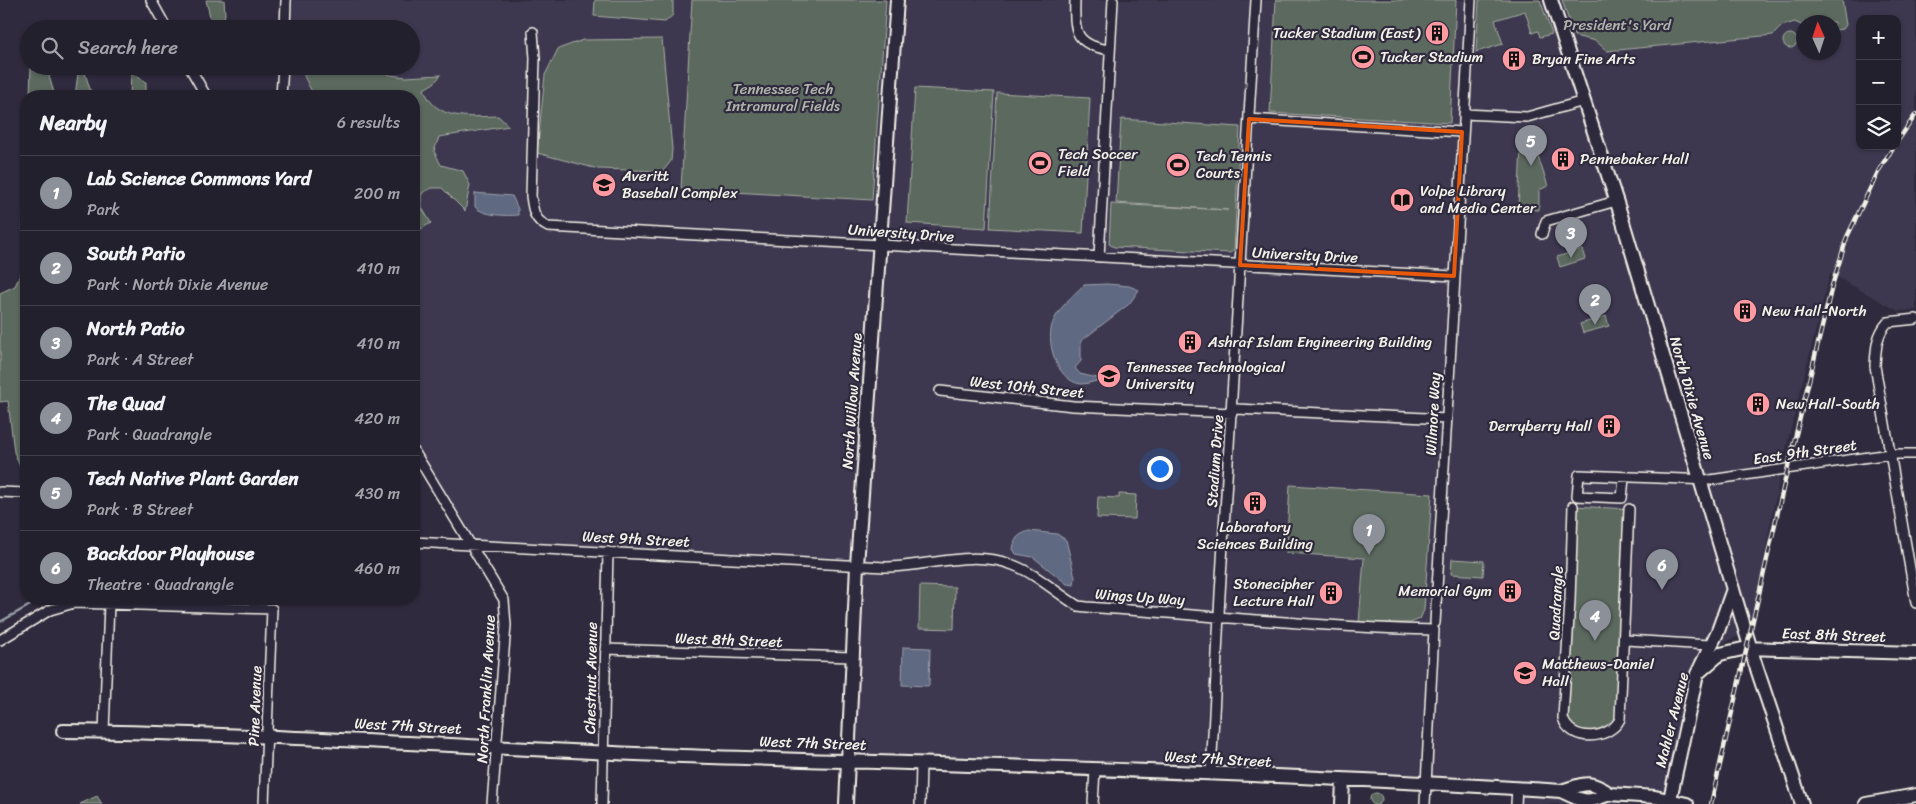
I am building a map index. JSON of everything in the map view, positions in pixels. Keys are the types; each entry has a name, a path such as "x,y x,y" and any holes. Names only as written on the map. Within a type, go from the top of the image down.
{"street":[{"path":"151,0 163,20"},
{"path":"285,20 286,0"},
{"name":"North Willow Avenue","path":"846,804 857,565 897,0"},
{"path":"1075,0 1074,24 1077,34 1086,44 1110,50"},
{"path":"1099,258 1113,0"},
{"name":"Stadium Drive","path":"1211,775 1218,616 1234,411 1240,265 1256,0"},
{"name":"Wilmore Way","path":"1425,804 1471,0"},
{"name":"North Dixie Avenue","path":"1551,0 1616,200 1751,649 1802,804"},
{"name":"University Drive","path":"533,32 535,58 533,213 539,222 548,228 1454,276"},
{"path":"194,75 203,90"},
{"path":"281,90 282,75"},
{"path":"1464,114 1527,118 1584,101"},
{"path":"1249,119 1462,132"},
{"path":"1542,234 1546,221 1616,200"},
{"path":"1916,319 1888,322 1880,331 1876,347 1875,366 1916,603"},
{"name":"West 10th Street","path":"940,391 1073,406 1447,419"},
{"name":"East 9th Street","path":"1624,478 1622,498 1577,496 1578,475 1699,480 1890,454 1916,454"},
{"name":"North Franklin Avenue","path":"420,461 504,600 506,625 492,804"},
{"path":"0,492 20,493"},
{"name":"Quadrangle","path":"1573,506 1563,718 1571,731 1576,734 1602,735 1608,733 1620,719 1630,509"},
{"name":"West 9th Street","path":"420,542 857,565"},
{"name":"Chestnut Avenue","path":"602,804 608,552"},
{"name":"Wings Up Way","path":"857,565 907,567 949,560 990,559 1013,565 1029,572 1078,606 1363,629 1435,627"},
{"path":"1696,674 1722,622 1733,589"},
{"path":"0,640 50,610 67,605"},
{"path":"104,731 109,605"},
{"name":"Pine Avenue","path":"150,605 272,608 264,804"},
{"path":"1720,654 1742,641 1744,624"},
{"path":"1626,640 1709,645"},
{"name":"West 8th Street","path":"605,649 852,657"},
{"name":"Mahler Avenue","path":"1669,802 1696,674 1720,654 1733,649 1751,649"},
{"name":"East 8th Street","path":"1751,649 1916,653"},
{"name":"West 7th Street","path":"63,731 267,736 1517,788 1561,791 1582,802 1596,801 1610,794"},
{"path":"920,804 921,764"},
{"path":"1094,804 1095,770"},
{"path":"1342,804 1343,780"},
{"name":"West 7th Street","path":"1561,791 1582,783 1590,784 1610,794 1687,804"},
{"path":"1516,804 1517,788"},
{"path":"1866,804 1916,795"}],"highlighted area":[{"path":"1249,119 1462,132 1454,276 1240,265"}],"shaded area":[{"name":"Tennessee Technological University","path":"291,0 1916,0 1916,310 1898,311 1830,273 1783,460 1749,633 1731,639 1716,647 1688,691 1662,804 1522,804 1523,789 853,756 863,561 472,541 420,452 420,90 286,90 287,75 420,75 420,20 290,20"}],"green space":[{"path":"206,0 224,0 224,20 211,20"},
{"path":"595,0 673,0 673,15 665,22 594,16"},
{"name":"Tennessee Tech Intramural Fields","path":"692,0 886,0 872,200 681,189"},
{"name":"Tucker Stadium","path":"1276,0 1456,0 1450,123 1270,113"},
{"path":"1479,0 1540,0 1552,34 1540,37 1538,31 1532,33 1525,11 1495,20 1503,44 1476,52"},
{"name":"President's Yard","path":"1562,0 1842,0 1846,25 1841,29 1841,15 1796,15 1796,22 1782,26 1773,35 1607,51 1596,41 1574,36"},
{"path":"1787,34 1795,36 1796,45 1793,48 1787,48 1783,44 1783,38"},
{"name":"Averitt Baseball Complex","path":"662,39 672,149 671,161 663,171 598,169 537,153 545,75 558,49 583,40"},
{"path":"31,75 49,75 53,90 30,90"},
{"path":"78,75 86,75 90,90 76,90"},
{"path":"131,75 146,82 146,90 130,90"},
{"path":"390,75 406,77 441,75 434,83 424,89 436,107 454,115 498,116 509,126 439,137 434,151 441,165 463,171 470,185 465,211 442,188 432,188 422,193 422,208 431,223 420,229 420,90 311,90 304,76"},
{"path":"915,88 994,92 986,228 907,223"},
{"name":"Tech Soccer Field","path":"997,93 1090,98 1083,233 990,228"},
{"name":"Tech Tennis Courts","path":"1121,119 1240,127 1234,250 1230,253 1114,247 1109,244 1111,204 1228,210 1116,203"},
{"path":"1534,145 1548,186 1539,190 1539,210 1518,209 1521,146"},
{"path":"1582,249 1585,259 1560,267 1557,257"},
{"path":"20,275 20,466 14,452 8,401 0,402 0,293 15,286"},
{"path":"1606,316 1609,326 1583,333 1580,324"},
{"path":"1290,485 1432,494 1424,610 1420,619 1410,623 1359,623 1364,558 1286,553"},
{"path":"1119,494 1136,495 1135,519 1097,518 1098,497 1119,498"},
{"path":"1573,506 1629,509 1620,719 1608,733 1576,734 1564,723"},
{"path":"1452,559 1484,561 1483,576 1451,574"},
{"path":"920,586 955,587 954,629 919,628"},
{"path":"1376,793 1382,799 1376,805 1370,799"},
{"path":"97,796 102,804 80,804"}],"water":[{"path":"475,193 512,196 518,209 518,215 495,215 479,210 475,207"},
{"path":"1107,284 1129,286 1139,290 1129,304 1081,341 1081,361 1075,368 1080,374 1097,378 1097,381 1081,384 1072,381 1065,375 1054,358 1050,338 1051,328 1060,310 1084,285"},
{"path":"1029,531 1057,534 1066,540 1075,577 1074,585 1067,584 1033,557 1016,554 1013,549 1016,539"},
{"path":"903,647 930,648 929,686 902,685"}],"waterway":[{"path":"0,622 30,605"}],"railway":[{"path":"1901,136 1916,114"},
{"path":"1711,804 1788,467 1832,286 1847,237 1879,170 1892,150"}],"place":[{"name":"Tucker Stadium (East)","path":"1437,33"},
{"name":"Tucker Stadium","path":"1363,57"},
{"name":"Bryan Fine Arts","path":"1514,59"},
{"name":"Pennebaker Hall","path":"1563,159"},
{"name":"Tech Soccer Field","path":"1040,163"},
{"name":"Tech Tennis Courts","path":"1178,165"},
{"name":"Tech Native Plant Garden","path":"1531,166"},
{"name":"Averitt Baseball Complex","path":"604,185"},
{"name":"Volpe Library and Media Center","path":"1402,200"},
{"name":"North Patio","path":"1571,258"},
{"name":"New Hall-North","path":"1745,311"},
{"name":"South Patio","path":"1595,325"},
{"name":"Ashraf Islam Engineering Building","path":"1190,342"},
{"name":"Tennessee Technological University","path":"1109,376"},
{"name":"New Hall-South","path":"1758,404"},
{"name":"Derryberry Hall","path":"1609,426"},
{"name":"Laboratory Sciences Building","path":"1255,503"},
{"name":"Lab Science Commons Yard","path":"1369,555"},
{"name":"Backdoor Playhouse","path":"1662,590"},
{"name":"Memorial Gym","path":"1510,591"},
{"name":"Stonecipher Lecture Hall","path":"1331,593"},
{"name":"The Quad","path":"1595,641"},
{"name":"Matthews-Daniel Hall","path":"1525,673"}]}
